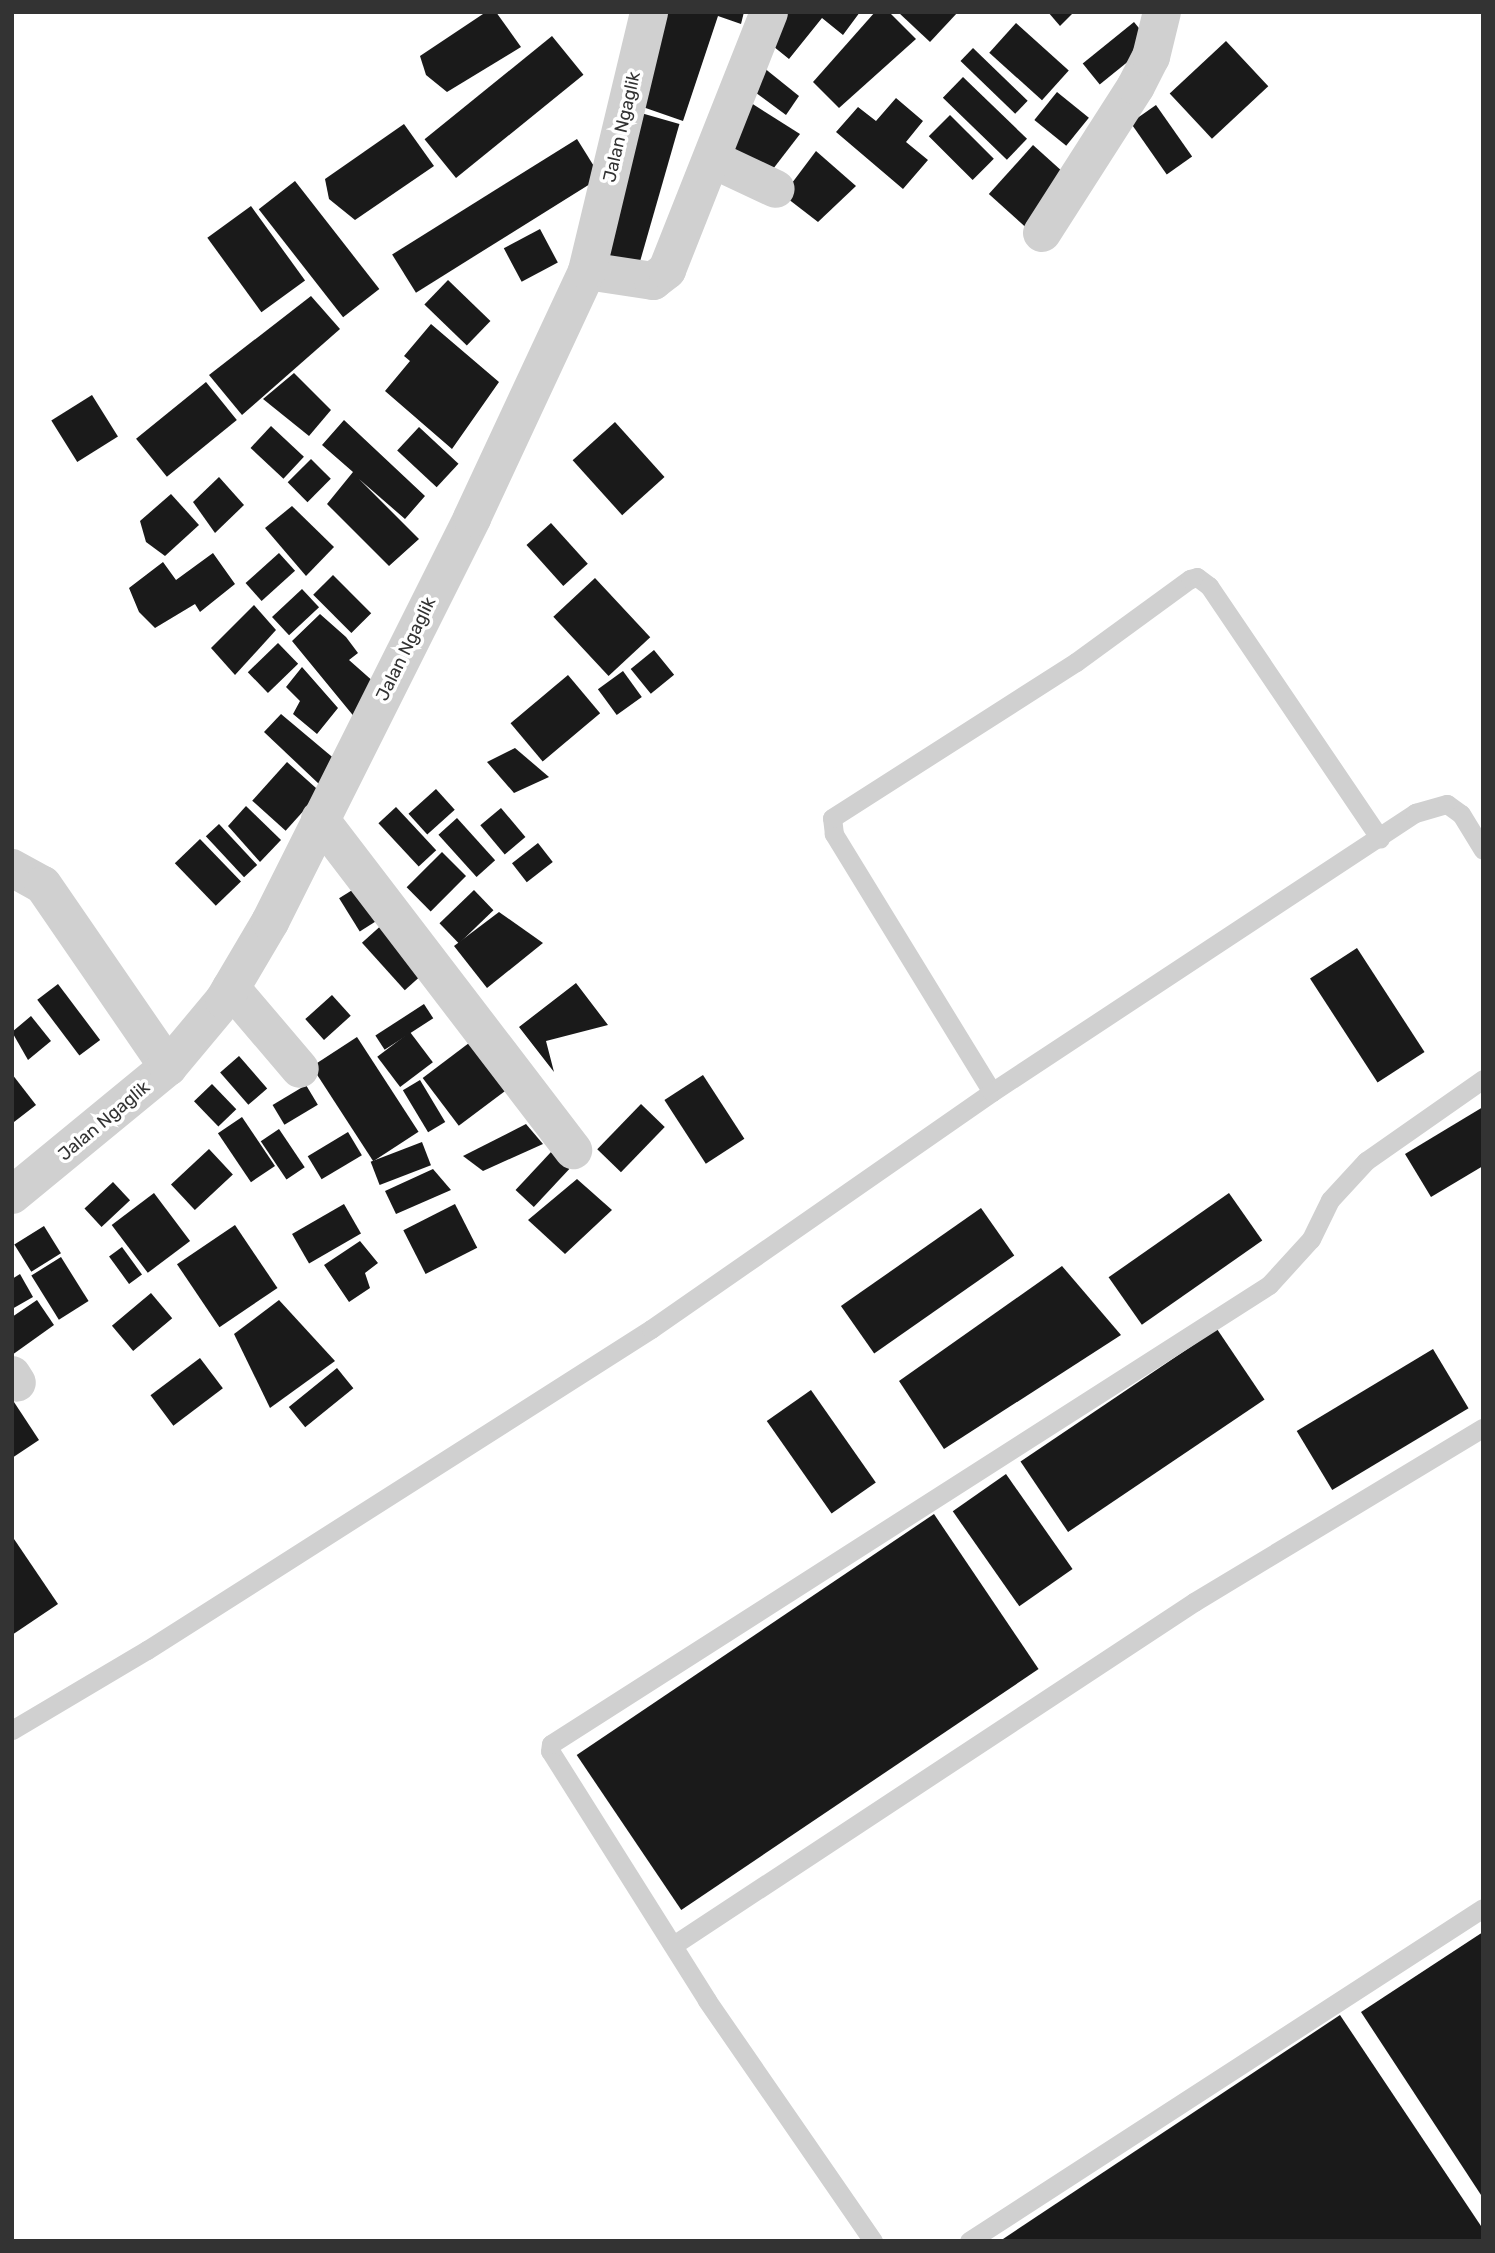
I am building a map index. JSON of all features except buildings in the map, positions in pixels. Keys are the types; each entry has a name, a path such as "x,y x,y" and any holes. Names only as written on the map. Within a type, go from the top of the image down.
{"street":[{"name":"Jalan Ngaglik","path":"12,1195 168,1067 231,988 472,518 587,271 649,12"},
{"path":"587,271 653,281 662,276 714,160 769,12"},
{"path":"1042,233 1136,86 1154,18"},
{"path":"714,160 776,190"},
{"path":"320,819 573,1150"},
{"path":"12,868 43,885 168,1067"},
{"path":"231,988 300,1069"}],"lane":[{"path":"992,1092 834,834 832,818 1076,662 1190,579 1209,586 1380,839"},
{"path":"12,1730 148,1650 651,1329 992,1092 1380,839 1415,813 1447,804 1461,814 1483,850"},
{"path":"873,2241 707,2000 551,1744 1269,1284 1311,1239 1330,1200 1366,1161 1483,1079"},
{"path":"675,1944 1194,1602 1483,1428"},
{"path":"970,2241 1483,1908"}]}
